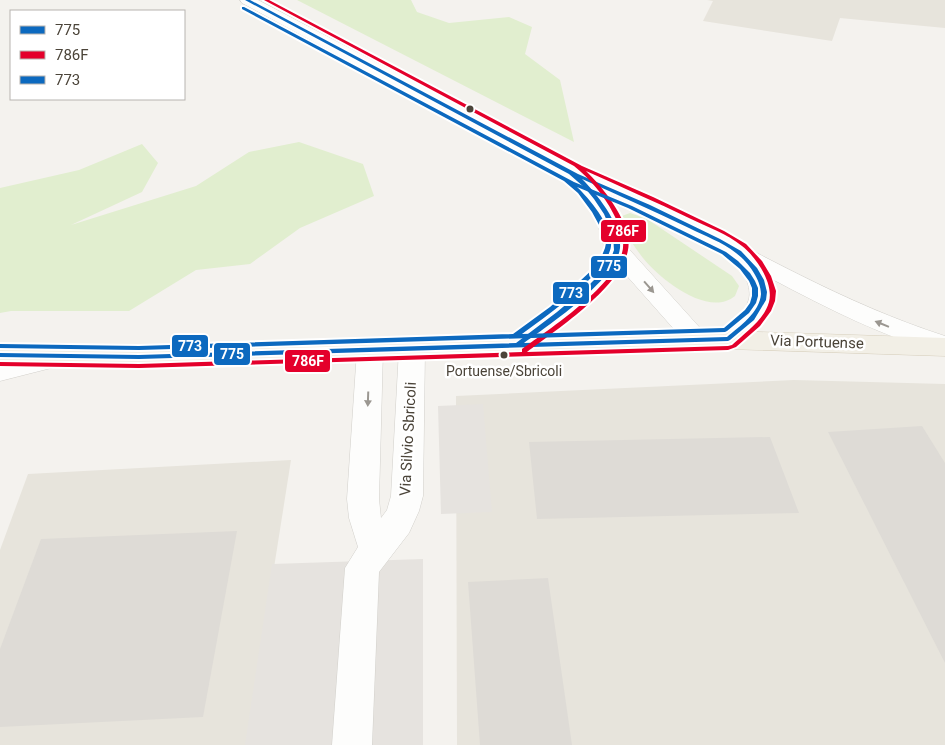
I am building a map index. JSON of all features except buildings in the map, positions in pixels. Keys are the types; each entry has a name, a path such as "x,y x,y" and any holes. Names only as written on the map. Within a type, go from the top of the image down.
{"main road":[{"name":"Via Portuense","path":"0,355 58,358 370,350 697,338 945,346"}],"street":[{"path":"247,0 576,174 620,191 879,323 945,346"},
{"path":"576,174 606,213 617,250 697,338"},
{"path":"519,344 592,285 611,264 617,250"},
{"path":"728,339 754,316 762,302 764,292 761,280 755,270 735,250"},
{"name":"Via Silvio Sbricoli","path":"352,745 362,568 397,523 404,511 407,496 412,348"},
{"path":"370,350 363,499 365,518 375,549"},
{"path":"0,371 58,358"}],"shaded area":[{"path":"707,0 945,0 945,28 840,18 832,41 703,21 713,1"},
{"path":"794,380 945,384 945,745 457,745 456,396"},
{"path":"483,404 492,512 441,514 438,406"},
{"path":"291,460 246,745 0,745 0,550 28,474"},
{"path":"423,559 423,745 245,745 272,564"}],"green space":[{"path":"297,0 411,0 417,12 449,23 509,17 532,27 525,54 560,80 574,142"},
{"path":"299,142 363,164 374,196 300,228 250,264 196,270 129,311 11,311 0,313 0,188 79,170 142,144 158,163 142,192 71,225 196,186 249,152"},
{"path":"630,213 647,219 732,276 739,286 735,296 724,302 712,302 699,299 672,285 651,267 629,238 620,219 622,216"}],"transit line":[{"name":"775","path":"0,355 139,357 728,339 752,319 763,300 764,292 761,280 754,268 739,252 648,206 576,175 247,0"},
{"name":"786F","path":"0,364 139,366 728,348 734,346 758,325 768,311 773,291 768,276 760,262 744,245 722,232 651,198 580,167 266,0"},
{"name":"773","path":"0,346 139,348 725,330 744,315 753,303 755,288 748,274 724,253 630,207 572,183 243,8"},
{"name":"786F","path":"524,351 597,293 620,266 625,253 626,241 612,206 593,181 569,161"},
{"name":"775","path":"519,344 559,314 590,287 613,261 617,250 616,235 604,210 587,187 565,169"},
{"name":"773","path":"514,337 552,309 582,283 604,258 608,248 606,234 595,212 580,192 561,177"}],"place":[{"name":"Portuense/Sbricoli","path":"504,355"}]}
